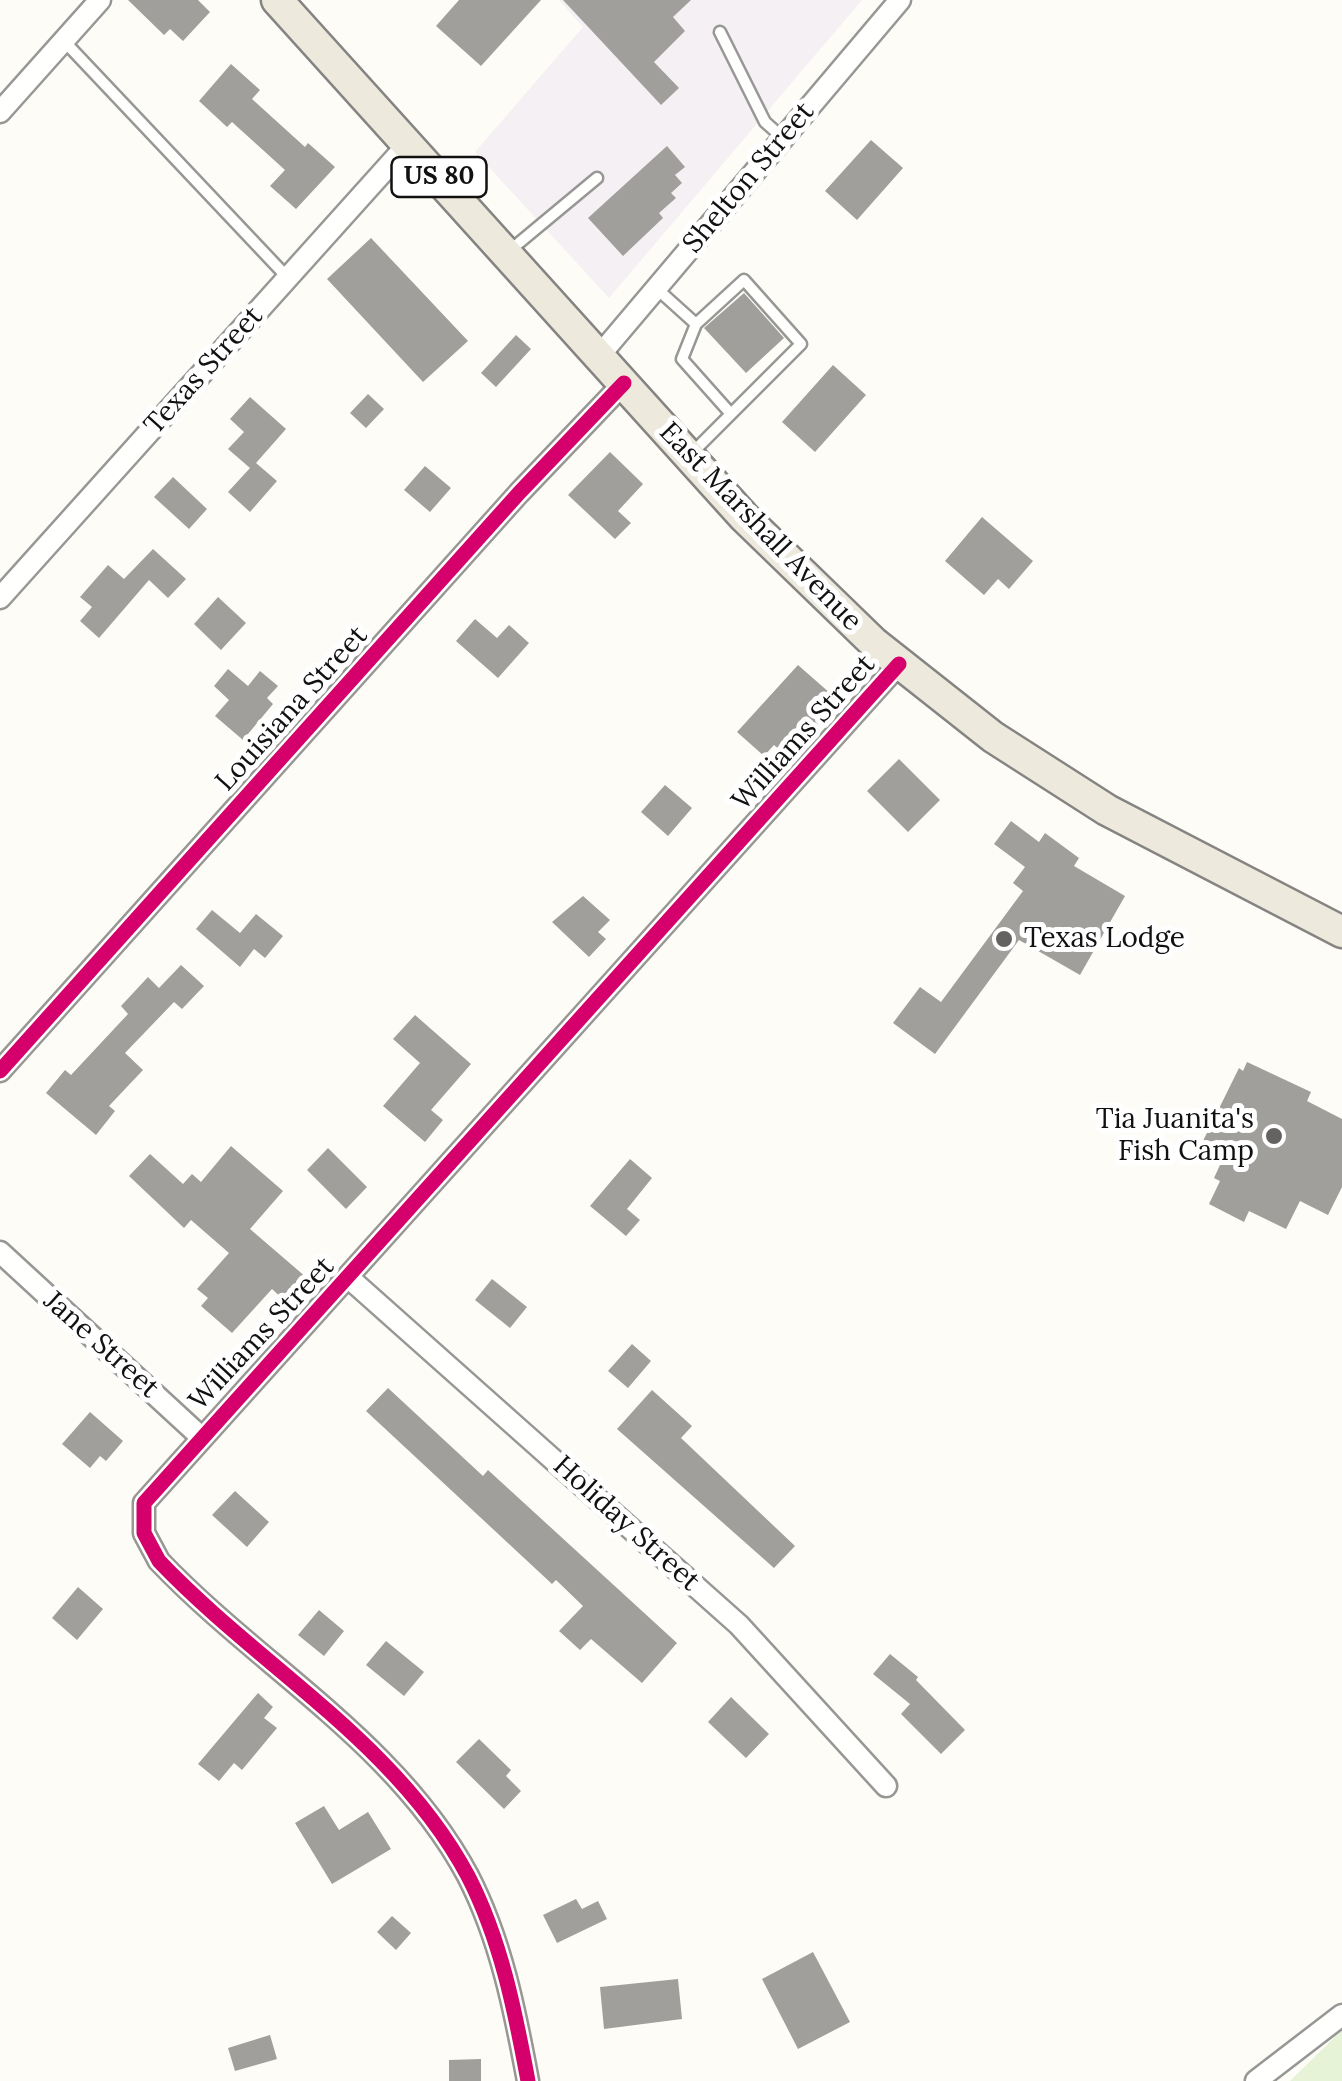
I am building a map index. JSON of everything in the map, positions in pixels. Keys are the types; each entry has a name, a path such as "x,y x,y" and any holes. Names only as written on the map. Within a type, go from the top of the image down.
{"main road":[{"name":"East Marshall Avenue","path":"277,0 689,456 808,582 899,664 994,737 1107,810 1342,932"}],"street":[{"path":"0,112 100,0"},
{"name":"Shelton Street","path":"599,356 900,0"},
{"name":"Texas Street","path":"0,598 408,144"},
{"name":"Louisiana Street","path":"0,1072 519,493 624,383"},
{"name":"Williams Street","path":"528,2081 498,1950 468,1877 433,1822 382,1762 166,1569 147,1543 142,1513 148,1494 349,1278 899,664"},
{"name":"Jane Street","path":"0,1252 201,1436"},
{"name":"Holiday Street","path":"349,1278 739,1625 886,1786"},
{"path":"1256,2081 1342,2016"}],"lane":[{"path":"720,32 764,122 783,138"},
{"path":"64,42 287,277"},
{"path":"508,252 598,178"},
{"path":"689,456 802,344 744,280 696,324 682,360 730,414"},
{"path":"656,288 696,324"}],"shaded area":[{"path":"559,0 862,0 609,298 475,152 583,27"}],"green space":[{"path":"1342,2030 1342,2081 1290,2081"}],"building":[{"path":"128,0 198,0 210,12 183,41 170,29 164,35"},
{"path":"459,0 541,0 481,66 436,26"},
{"path":"563,0 691,0 673,17 685,31 654,62 679,88 661,105"},
{"path":"231,64 260,90 252,99 305,147 308,143 335,167 296,209 270,186 285,170 232,122 227,127 199,101"},
{"path":"871,140 903,168 857,220 825,191"},
{"path":"667,146 685,167 675,175 682,183 671,193 676,198 659,213 663,218 623,256 588,218"},
{"path":"371,238 468,341 423,382 327,279"},
{"path":"744,293 784,338 746,373 704,328"},
{"path":"516,335 531,349 496,387 481,373"},
{"path":"833,365 866,395 815,452 782,422"},
{"path":"368,394 384,409 366,428 350,413"},
{"path":"250,397 286,429 256,463 277,481 250,512 228,492 250,468 228,449 244,432 230,419"},
{"path":"610,452 643,484 618,511 631,523 615,539 568,495"},
{"path":"425,466 451,488 430,512 404,490"},
{"path":"173,477 207,509 189,529 154,497"},
{"path":"982,517 1033,561 1009,589 998,579 984,595 945,561"},
{"path":"153,549 186,579 168,598 149,580 99,638 80,621 92,607 80,597 108,565 124,579"},
{"path":"218,597 246,623 221,650 194,624"},
{"path":"475,619 497,638 509,625 529,643 498,678 456,641"},
{"path":"798,665 839,701 788,758 774,745 764,756 737,732"},
{"path":"228,669 248,686 260,671 278,686 267,698 273,704 243,740 215,716 229,700 214,686"},
{"path":"899,759 940,800 908,832 867,791"},
{"path":"665,785 692,808 668,836 641,812"},
{"path":"1011,821 1039,842 1045,833 1079,858 1074,866 1125,896 1080,975 1019,940 935,1054 893,1023 920,987 941,1002 1023,891 1013,883 1025,867 994,844"},
{"path":"583,896 610,920 598,932 606,939 589,957 552,922"},
{"path":"212,910 240,933 256,914 283,936 265,958 254,949 240,967 196,929"},
{"path":"181,965 204,986 182,1009 174,1002 125,1053 143,1070 109,1106 115,1111 96,1135 46,1093 65,1070 71,1075 128,1014 121,1006 148,977 159,988"},
{"path":"415,1015 471,1064 431,1110 443,1120 425,1142 383,1106 420,1063 393,1039"},
{"name":"Tia Juanita's Fish Camp","path":"1247,1062 1311,1092 1307,1101 1342,1119 1342,1187 1328,1215 1300,1201 1286,1229 1249,1211 1244,1222 1209,1204 1220,1181 1214,1178 1220,1165 1197,1153 1239,1068 1243,1071"},
{"path":"231,1146 283,1191 250,1229 307,1278 286,1302 272,1289 232,1333 201,1306 208,1298 197,1289 229,1253 191,1220 184,1228 129,1176 150,1154 183,1184 192,1174 201,1182"},
{"path":"328,1148 367,1187 346,1209 307,1170"},
{"path":"630,1159 652,1178 627,1209 640,1220 626,1236 590,1206"},
{"path":"492,1279 527,1307 510,1328 475,1300"},
{"path":"632,1344 651,1361 628,1388 608,1371"},
{"path":"388,1388 483,1476 488,1470 677,1643 642,1683 591,1639 580,1650 559,1631 583,1606 556,1580 552,1584 366,1411"},
{"path":"652,1390 692,1426 681,1438 795,1546 774,1568 617,1429"},
{"path":"90,1412 123,1441 106,1461 100,1456 90,1468 62,1444"},
{"path":"235,1491 269,1522 247,1547 212,1515"},
{"path":"78,1587 103,1609 77,1640 52,1618"},
{"path":"319,1610 344,1631 324,1656 298,1635"},
{"path":"386,1641 424,1672 404,1696 366,1665"},
{"path":"890,1654 918,1677 916,1680 965,1730 941,1754 901,1714 910,1704 873,1674"},
{"path":"258,1693 273,1707 264,1718 277,1728 242,1770 234,1763 219,1781 198,1764"},
{"path":"731,1697 769,1734 746,1758 708,1722"},
{"path":"479,1739 511,1770 506,1776 521,1791 504,1809 456,1762"},
{"path":"324,1806 339,1830 368,1812 391,1849 332,1884 295,1823"},
{"path":"576,1899 582,1909 598,1901 607,1919 557,1943 543,1915"},
{"path":"392,1916 411,1933 396,1950 377,1932"},
{"path":"813,1952 850,2022 798,2049 762,1979"},
{"path":"678,1979 682,2019 604,2029 600,1987"},
{"path":"270,2035 277,2059 235,2071 228,2048"},
{"path":"481,2059 481,2081 449,2081 449,2060"}],"cycle path":[{"path":"0,1071 519,493 624,383"},
{"path":"528,2081 512,2002 489,1925 468,1876 439,1829 366,1746 198,1600 159,1561 144,1533 144,1503 899,664"}],"place":[{"name":"Texas Lodge","path":"1004,939"},
{"name":"Tia Juanita's Fish Camp","path":"1274,1136"}]}
